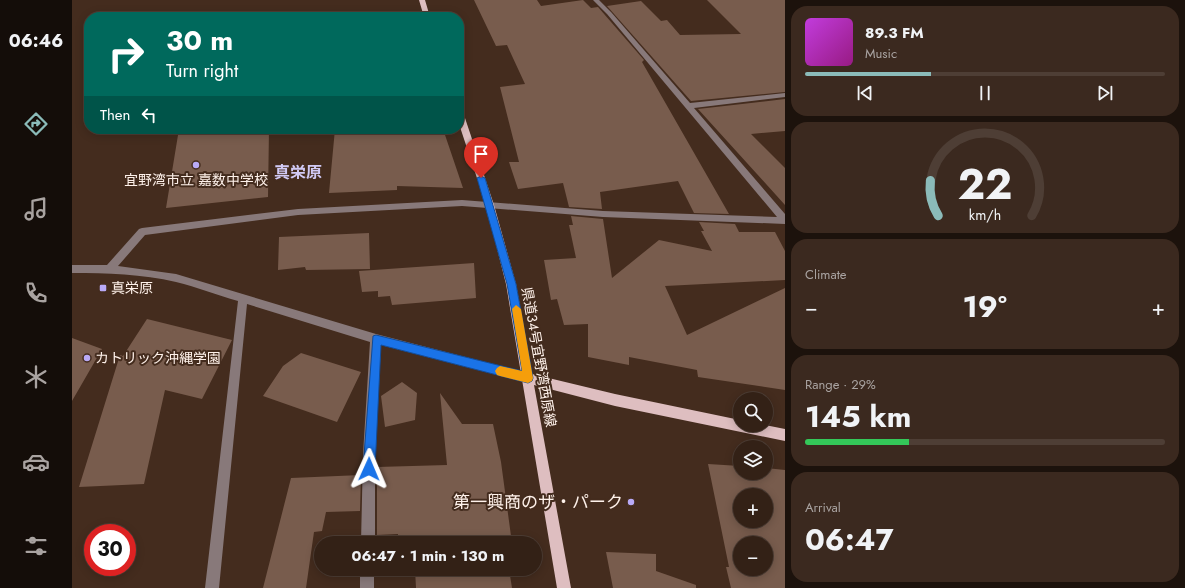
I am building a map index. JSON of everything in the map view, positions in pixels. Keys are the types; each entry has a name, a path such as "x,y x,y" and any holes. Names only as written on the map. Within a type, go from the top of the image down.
{"main road":[{"path":"422,0 426,12"},
{"name":"県道34号宜野湾西原線","path":"464,127 490,205 511,284 564,588"},
{"path":"528,378 615,400 785,435"}],"street":[{"path":"596,0 610,13 785,220"},
{"path":"689,106 785,95"},
{"path":"109,269 142,232 298,212 462,203 603,214 785,220"},
{"path":"72,269 109,269 141,272 176,278 376,339 528,378"},
{"path":"212,588 243,298"},
{"path":"368,536 369,454 376,339"},
{"path":"367,576 367,588"}],"building":[{"path":"474,0 537,0 541,6 583,0 591,8 598,7 644,60 642,62 729,214 694,213 678,181 600,192 602,209 569,207 563,183 518,189 509,162 519,162 500,87 525,84 507,45 496,46"},
{"path":"707,0 785,0 785,92 691,101 607,6 641,1 661,21 667,20 680,35 741,34"},
{"path":"785,99 785,131 751,134 785,168 785,205 698,109"},
{"path":"178,134 269,134 268,197 166,208"},
{"path":"335,134 445,134 463,188 397,186 397,190 329,193"},
{"path":"571,216 603,219 612,278 659,240 712,251 701,231 704,231 699,222 735,224 739,232 775,232 785,251 785,280 665,286 687,335 785,288 785,390 698,377 697,370 629,357 629,365 588,357 588,324 564,325 557,299 551,300 544,260 576,258 569,225 573,225"},
{"path":"369,233 370,269 306,270 305,267 278,270 279,237"},
{"path":"474,263 476,298 392,305 390,296 378,297 378,291 362,292 359,271"},
{"path":"147,319 232,340 202,399 165,390 144,484 79,487 120,355 123,356"},
{"path":"72,338 102,349 72,401"},
{"path":"301,353 361,372 337,422 263,396 283,366"},
{"path":"402,382 417,393 415,420 385,427 381,396"},
{"path":"440,393 462,424 493,424 501,462 511,536 377,535 377,467 447,465"},
{"path":"708,464 733,466 733,480 773,480 773,469 785,470 785,588 731,588 726,567 729,567"},
{"path":"361,475 360,511 326,512 322,531 314,532 306,588 263,588 291,478"},
{"path":"606,552 656,554 656,571 696,585 696,588 613,588"},
{"path":"415,576 510,576 512,588 416,588"}],"slow traffic":[{"path":"500,371 528,378 516,309"}],"place":[{"name":"宜野湾市立 嘉数中学校","path":"196,165"},
{"name":"真栄原","path":"103,288"},
{"name":"カトリック沖縄学園","path":"87,358"},
{"name":"第一興商のザ・パーク","path":"631,502"}],"district":[{"name":"真栄原","path":"298,172"}],"route":[{"path":"369,469 376,339 528,378 511,284 490,205 481,178"}]}
